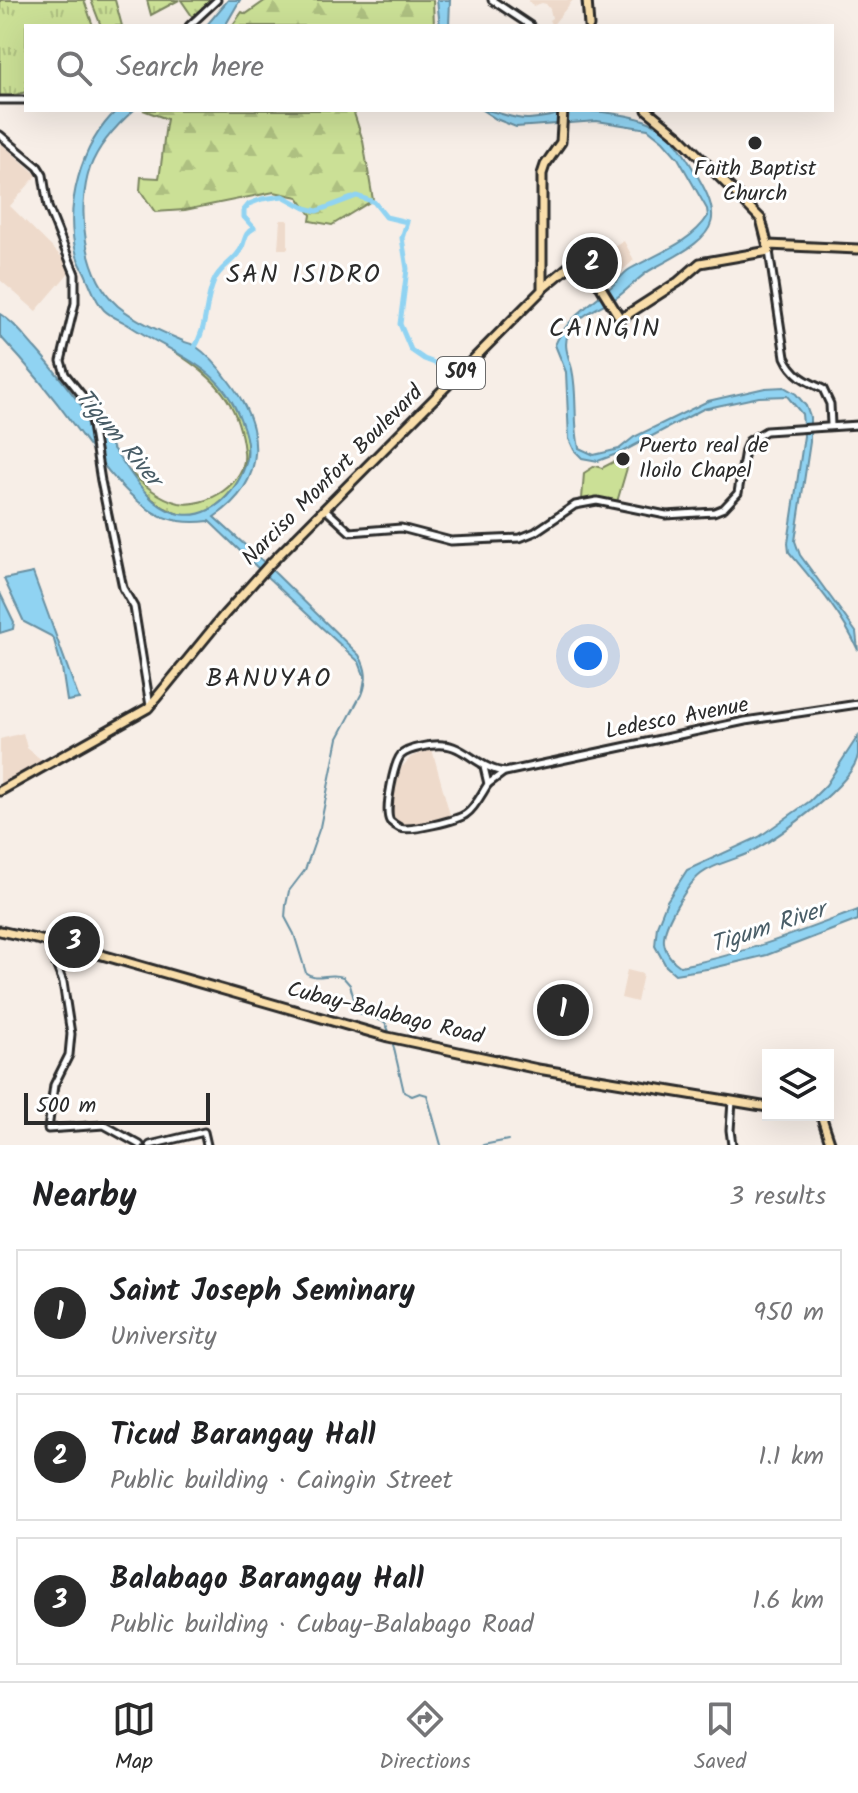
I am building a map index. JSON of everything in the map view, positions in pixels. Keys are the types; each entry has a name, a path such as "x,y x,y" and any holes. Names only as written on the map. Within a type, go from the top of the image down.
{"main road":[{"path":"587,0 589,24"},
{"path":"543,288 542,174 561,140 562,112"},
{"path":"649,112 680,137 755,212 764,225 768,248 858,249"},
{"name":"Narciso Monfort Boulevard","path":"0,791 150,706 244,592 562,270 577,262 586,263 622,318 678,282 700,263 768,248"},
{"name":"Cubay-Balabago Road","path":"0,931 167,973 393,1037 538,1069 762,1106"},
{"path":"823,1121 831,1145"}],"street":[{"path":"191,24 217,0"},
{"path":"492,0 528,24"},
{"path":"0,100 24,100"},
{"path":"0,135 38,167 43,175 48,207 73,268 75,303 61,361 65,374 85,399 90,413 123,588 134,607 150,706"},
{"path":"768,248 785,357 802,379 823,389 830,404 831,425"},
{"path":"325,509 350,532 401,528 445,540 467,541 527,536 582,502 597,501 671,515 719,511 738,493 742,459 749,441 766,431 858,425"},
{"name":"Ledesco Avenue","path":"505,772 745,721 857,704"},
{"path":"442,744 451,746 484,767 505,772 488,784 468,814 414,829 400,828 391,821 387,805 402,754 442,744"},
{"path":"484,767 488,784"},
{"path":"47,942 63,982 71,1034 69,1055 54,1085 48,1129 104,1125 140,1145"},
{"path":"732,1101 732,1145"},
{"path":"150,1145 204,1132 207,1145"}],"shaded area":[{"path":"528,0 573,0 554,24 549,20 552,18 546,4 533,6"},
{"path":"0,142 37,175 10,206 73,268 36,311 0,280"},
{"path":"280,220 288,220 288,249 278,249"},
{"path":"624,241 634,260 604,287 589,261"},
{"path":"23,733 27,748 44,762 0,786 0,739"},
{"path":"432,749 450,815 413,827 400,824 392,815 391,805 401,768 411,757"},
{"path":"627,970 643,974 637,1002 621,998"},
{"path":"548,987 578,994 568,1036 555,1033 559,1012 543,1009"}],"green space":[{"path":"0,0 84,0 92,24 24,24 24,93 0,99"},
{"path":"91,0 115,0 121,24 100,24"},
{"path":"147,0 179,0 151,15"},
{"path":"181,0 214,0 194,19"},
{"path":"266,0 433,0 434,24 233,24 242,12 246,14"},
{"path":"148,112 354,112 363,141 373,200 332,225 310,221 311,215 298,197 274,192 185,210 155,212 140,190 141,177 159,178 167,119"},
{"path":"172,350 200,365 224,389 242,420 247,442 245,465 234,487 212,509 198,514 184,515 159,504 127,469 164,498 190,504 223,491 239,474 244,452 241,431 227,399 209,378"},
{"path":"621,458 627,468 617,502 582,499 584,473"}],"water":[{"path":"228,0 240,0 226,24 208,24"},
{"path":"437,0 450,0 449,24 440,24"},
{"path":"115,112 132,112 98,152 86,184 86,241 97,278 118,306 133,317 199,349 221,370 240,398 254,435 252,470 232,503 214,517 266,564 260,570 209,521 183,522 167,518 134,498 0,336 0,314 19,330 57,374 144,491 168,510 196,514 209,510 221,502 240,478 247,458 246,436 232,402 221,386 195,363 104,310 77,256 72,217 78,177 104,124"},
{"path":"485,112 522,119 568,112 625,115 659,127 681,150 707,194 712,209 711,222 706,233 695,244 649,271 616,298 583,317 568,334 566,347 574,379 579,448 594,455 619,449 634,437 708,401 765,388 784,387 796,394 810,417 810,442 795,541 800,555 856,632 858,650 836,611 789,552 804,436 802,414 787,396 759,397 703,409 622,452 598,461 582,458 569,439 566,372 555,345 560,336 580,312 627,271 683,241 708,216 678,158 648,129 597,121 516,127"},
{"path":"271,569 359,655 366,675 362,695 365,678 359,662 265,575"},
{"path":"33,573 79,699 67,701 54,640 24,622 4,579"},
{"path":"0,593 14,622 13,629 0,633"},
{"path":"858,736 858,755 843,781 795,823 763,845 701,874 683,895 671,916 664,942 669,956 680,966 748,949 858,910 858,920 767,955 675,974 666,966 655,946 657,926 667,901 687,870 759,837 810,801 826,785"}],"waterway":[{"path":"192,352 201,334 216,276 239,252 247,234 254,228 244,217 244,210 249,204 283,196 317,211 357,196 374,202 386,217 407,222 402,238 407,269 400,324 411,350 440,365 449,380"},
{"path":"362,693 338,738 320,827 305,870 289,891 285,917 294,934 306,973 343,977 350,985 358,1013 385,1022 390,1034"},
{"path":"392,1040 404,1092 412,1096 420,1093 427,1095 441,1145"},
{"path":"483,1145 508,1140"}],"place":[{"name":"Faith Baptist Church","path":"755,143"},
{"name":"Ticud Barangay Hall","path":"592,263"},
{"name":"Puerto real de Iloilo Chapel","path":"623,459"},
{"name":"Balabago Barangay Hall","path":"74,942"},
{"name":"Saint Joseph Seminary","path":"563,1010"}],"district":[{"name":"SAN ISIDRO","path":"304,275"},
{"name":"CAINGIN","path":"605,329"},
{"name":"BANUYAO","path":"269,679"}],"water label":[{"name":"Tigum River","path":"118,438"},
{"name":"Tigum River","path":"768,928"}]}
